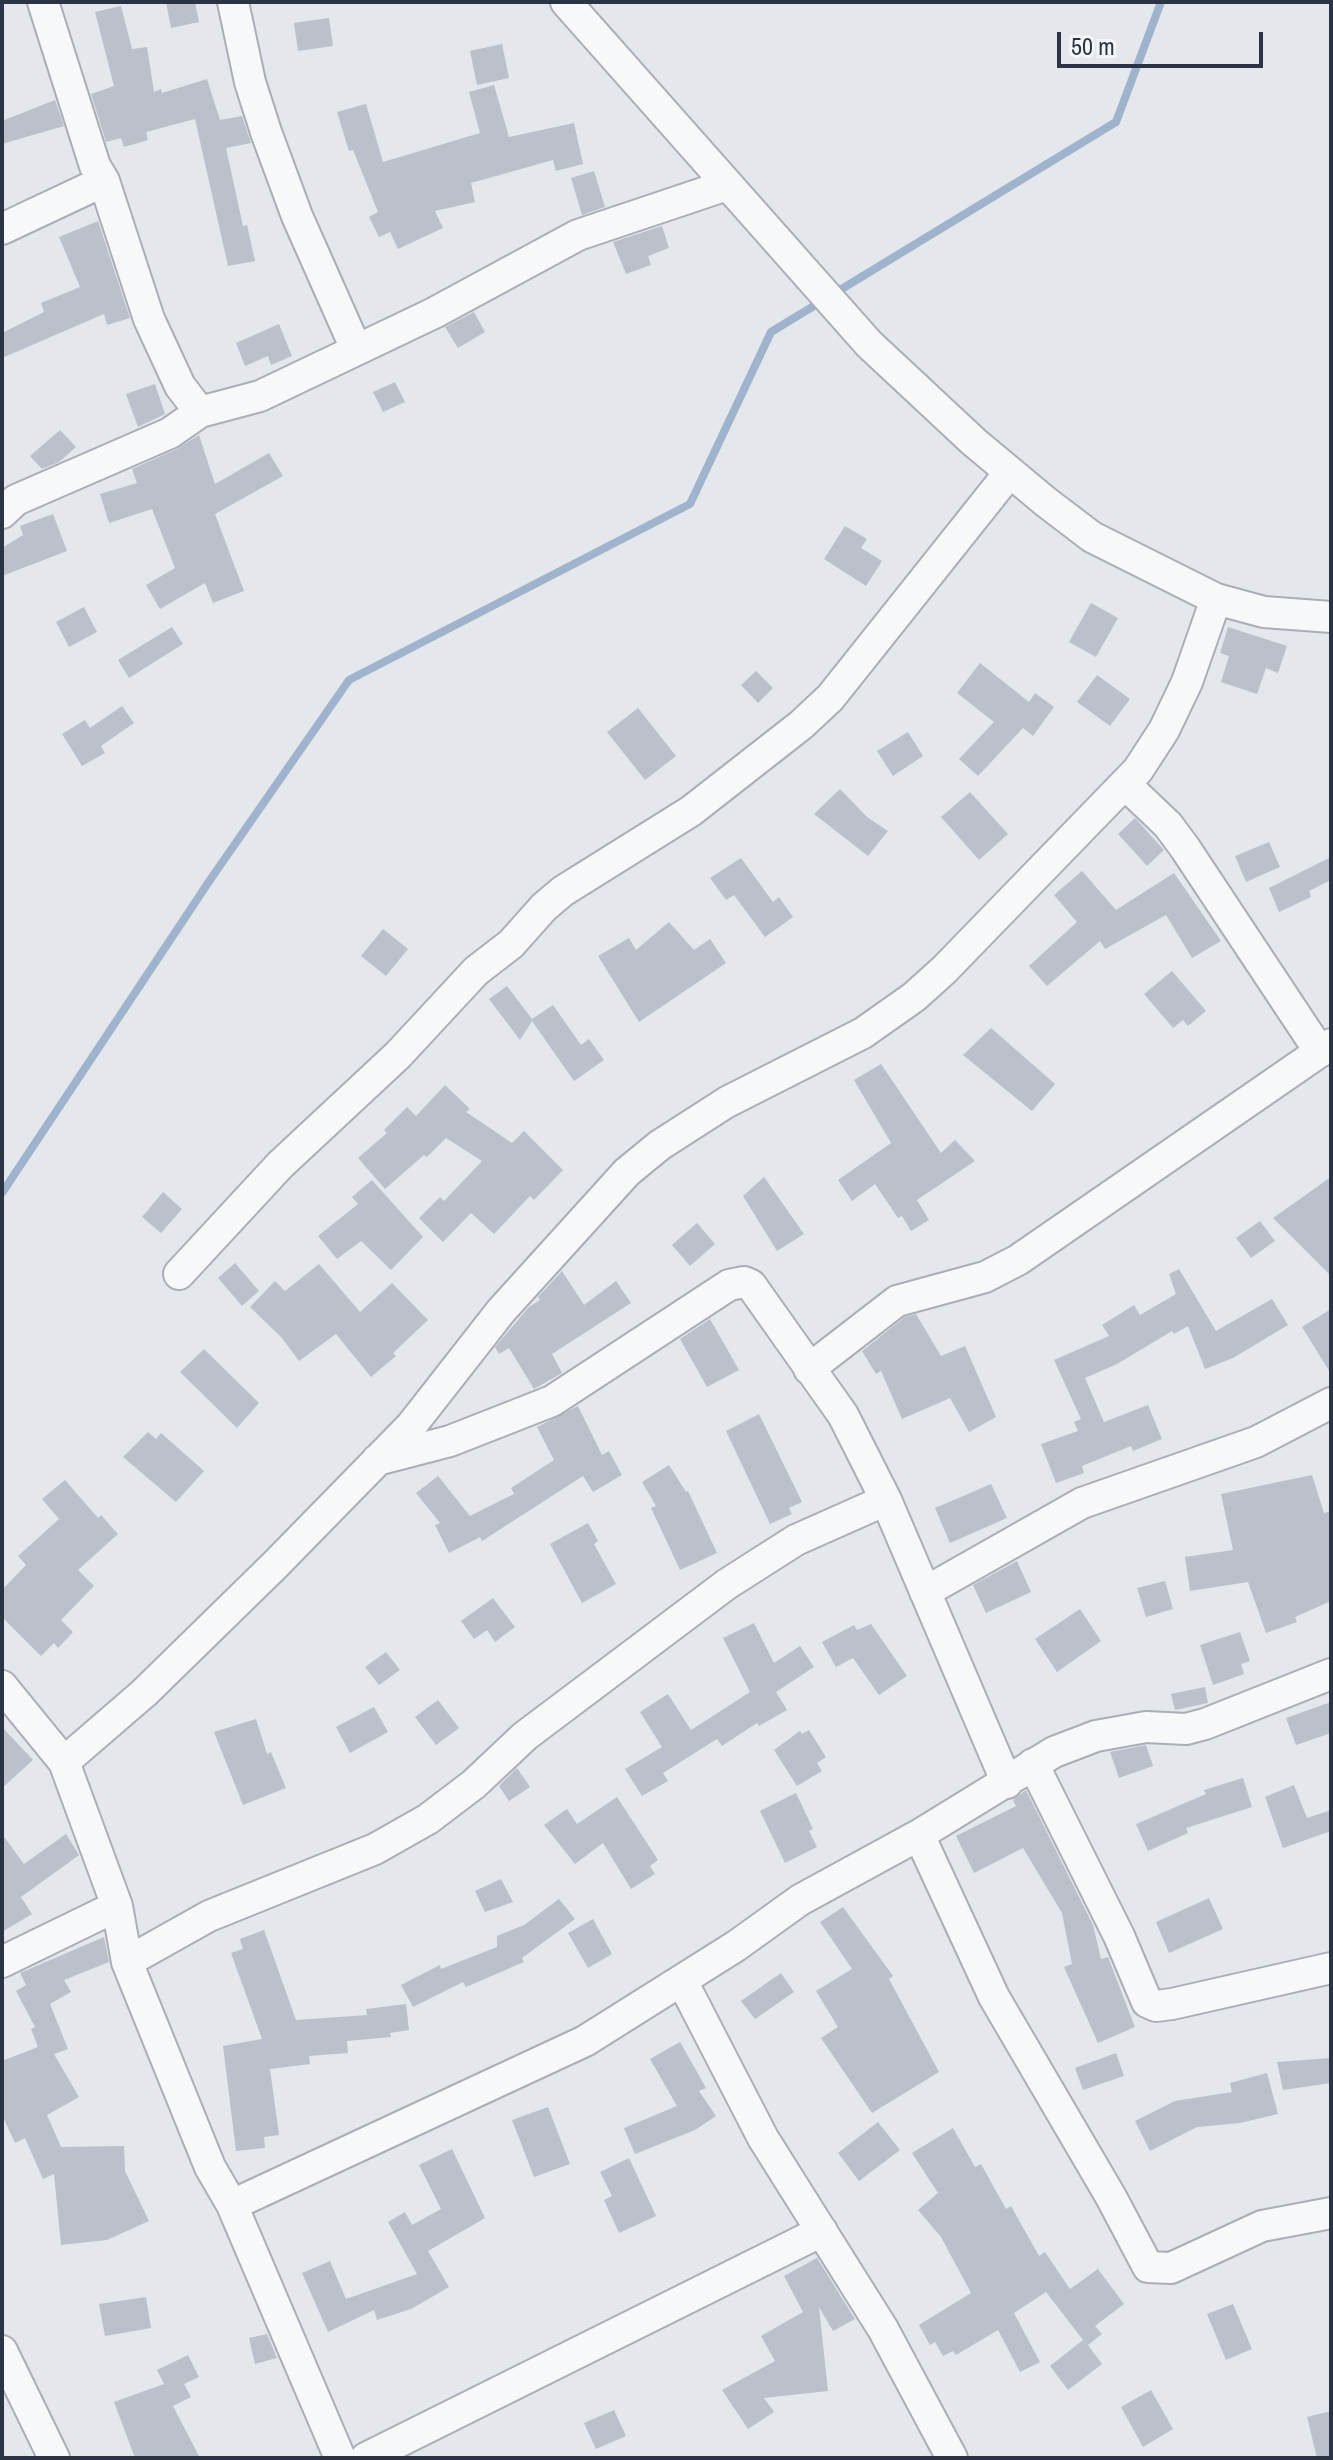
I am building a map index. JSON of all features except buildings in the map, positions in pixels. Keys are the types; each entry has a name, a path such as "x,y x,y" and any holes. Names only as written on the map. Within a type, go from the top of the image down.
{"street":[{"path":"43,2 95,166 104,181 149,319 180,386 200,412"},
{"path":"233,2 250,82 266,132 297,216 356,349"},
{"path":"566,2 869,344 1010,472 1092,537 1216,599 1264,612 1331,617"},
{"path":"2,229 104,181"},
{"path":"2,513 28,494 170,433 200,412 260,396 447,306 578,235 727,185"},
{"path":"179,1274 280,1165 398,1055 476,971 511,944 544,907 563,891 691,811 801,725 830,698 1010,472"},
{"path":"64,1762 155,1682 411,1426 501,1311 627,1172 660,1145 727,1102 863,1033 914,997 1125,784 1164,730 1187,682 1216,599"},
{"path":"809,1369 897,1301 985,1277 1018,1260 1326,1048 1168,825 1125,784"},
{"path":"377,1460 450,1441 552,1401 738,1282 751,1285 843,1415 886,1500 1007,1783"},
{"path":"925,1592 1082,1503 1256,1442 1331,1403"},
{"path":"127,1962 209,1916 375,1849 428,1819 474,1784 525,1736 727,1584 796,1540 886,1500"},
{"path":"232,2205 585,2041 682,1981 800,1900 919,1835 1033,1764 1096,1736 1146,1727 1186,1729 1205,1724 1331,1674"},
{"path":"2,1686 64,1762 117,1906 127,1962 210,2167 232,2205 340,2458"},
{"path":"1033,1764 1119,1936 1147,2002 1156,2006 1172,2004 1331,1968"},
{"path":"919,1835 994,1997 1111,2197 1148,2267 1171,2268 1262,2226 1331,2213"},
{"path":"2,1962 117,1906"},
{"path":"682,1981 763,2138 883,2329 952,2458"},
{"path":"366,2458 822,2231"},
{"path":"2,2351 54,2458"}],"waterway":[{"path":"2,1193 210,880 349,680 690,504 771,332 1116,122 1161,2"}]}
